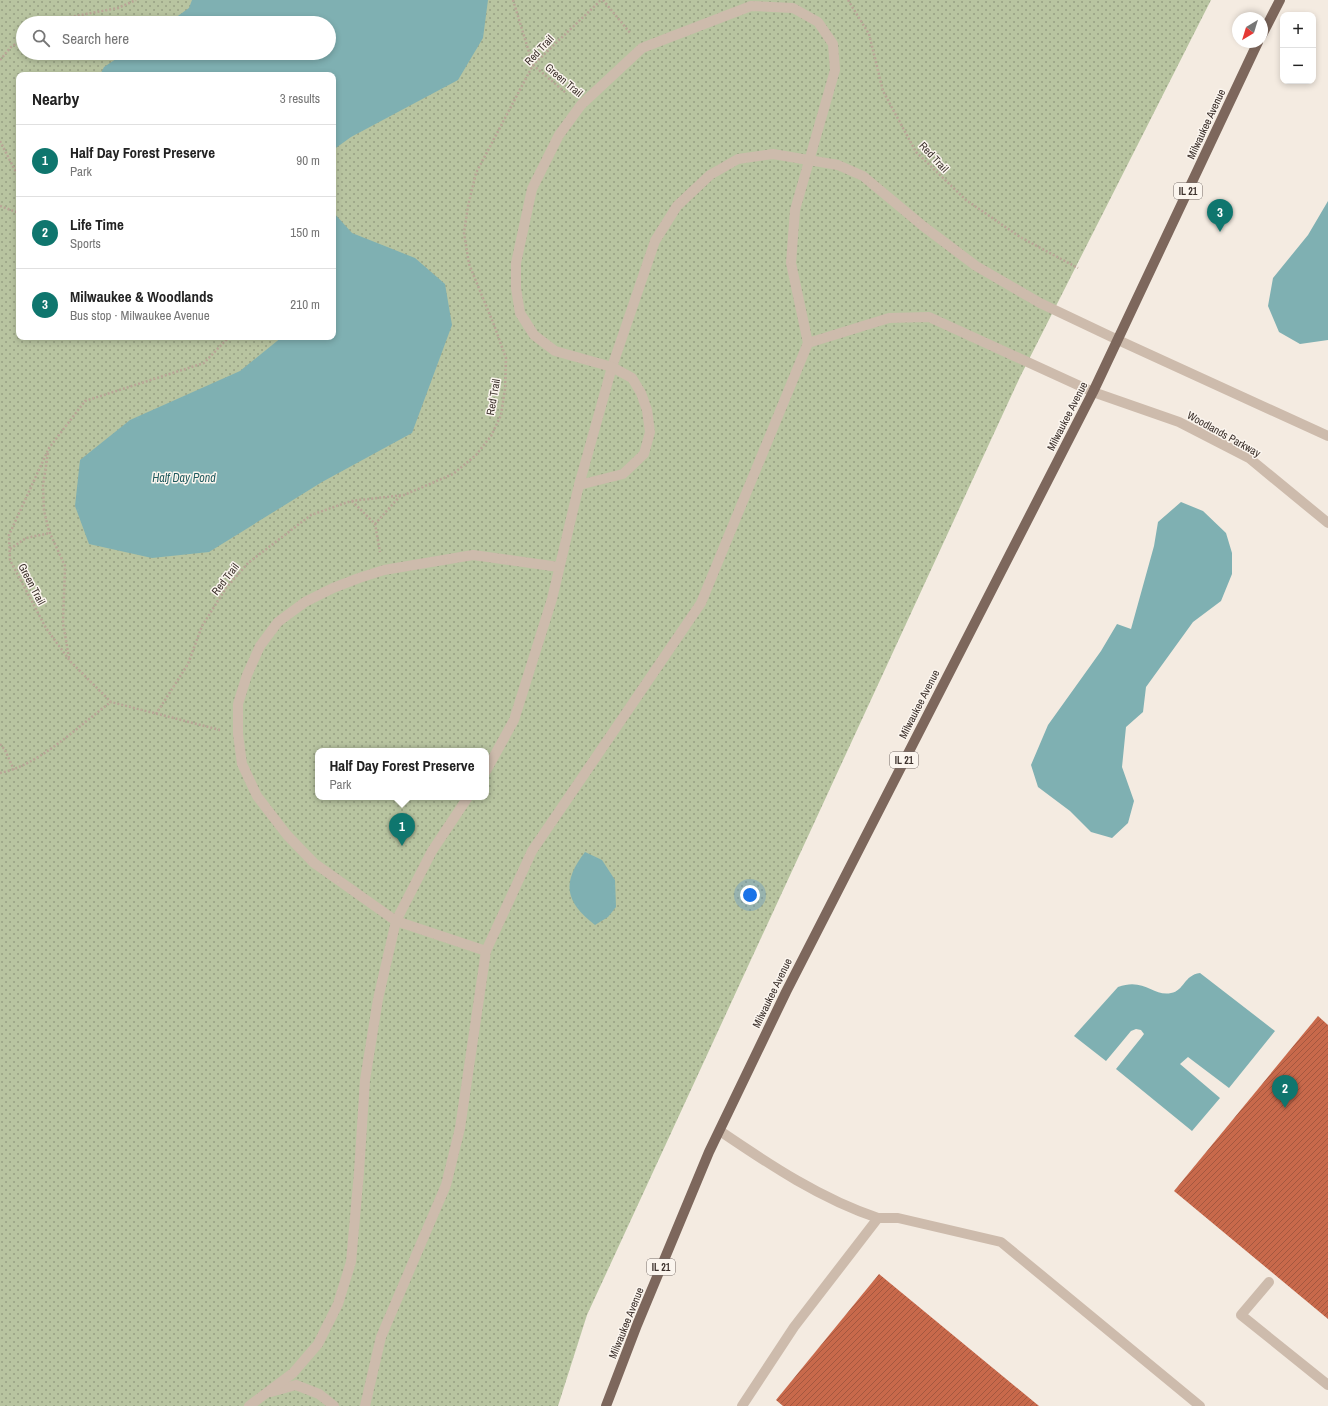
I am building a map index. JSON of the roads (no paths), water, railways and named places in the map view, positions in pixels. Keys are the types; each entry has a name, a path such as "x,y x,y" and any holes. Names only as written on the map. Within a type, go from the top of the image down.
{"main road":[{"path":"1268,23 1280,0"},
{"name":"Milwaukee Avenue","path":"606,1406 640,1318 720,1131 786,992 1093,392 1255,48"}],"street":[{"path":"365,1406 381,1337 446,1185 460,1128 486,951 532,851 701,603 808,344 791,263 795,210 834,70 833,44 818,22 793,8 750,6 642,48 582,105 558,135 532,189 516,263 516,288 520,313 534,334 555,351 612,367 632,378 641,393 647,410 650,432 644,454 623,474 579,485"},
{"path":"489,766 514,720 552,599 579,485 612,367 655,241 677,206 710,175 738,159 773,154 838,165 863,176 923,226 976,266 1040,303 1328,436"},
{"name":"Woodlands Parkway","path":"808,344 889,318 929,317 1093,392 1179,422 1248,458 1328,524"},
{"path":"486,951 396,921 314,863 287,835 257,796 242,764 238,734 238,704 247,675 260,646 278,622 305,602 359,578 384,570 473,555 559,567"},
{"path":"249,1406 293,1373 318,1344 338,1304 351,1262 365,1080 378,999 396,921 432,851 466,800"},
{"path":"720,1131 774,1168 849,1208 878,1218 898,1218 1001,1242 1200,1406"},
{"path":"742,1406 794,1327 878,1218"},
{"path":"1269,1282 1241,1315 1328,1385"},
{"path":"265,1394 296,1385 319,1394 334,1406"}],"water":[{"path":"192,0 488,0 483,38 458,80 351,137 336,148 336,72 102,72 104,67 114,60 336,60 336,16 178,16 189,8"},
{"path":"1328,201 1328,340 1300,344 1279,332 1268,306 1273,278 1308,235"},
{"name":"Half Day Pond","path":"336,215 352,233 415,258 445,284 452,325 412,433 322,482 209,552 152,558 89,544 75,506 80,460 130,420 240,371 278,340 336,340"},
{"path":"1181,502 1203,511 1226,533 1232,553 1232,574 1221,601 1193,622 1146,687 1143,712 1126,727 1122,767 1134,801 1128,823 1112,838 1091,832 1070,811 1038,787 1031,765 1048,725 1101,651 1117,624 1131,629 1154,546 1158,522"},
{"path":"585,852 602,860 615,880 616,907 608,917 595,925 577,908 570,891 572,873"},
{"path":"1200,973 1275,1031 1229,1088 1188,1057 1180,1064 1220,1098 1192,1131 1116,1069 1144,1034 1141,1030 1136,1029 1131,1031 1106,1061 1074,1036 1118,987 1135,984 1159,992 1171,993 1179,989 1195,974"}],"place":[{"name":"Milwaukee & Woodlands","path":"1220,232"},
{"name":"Half Day Forest Preserve","path":"402,846"},
{"name":"Life Time","path":"1285,1108"}]}
